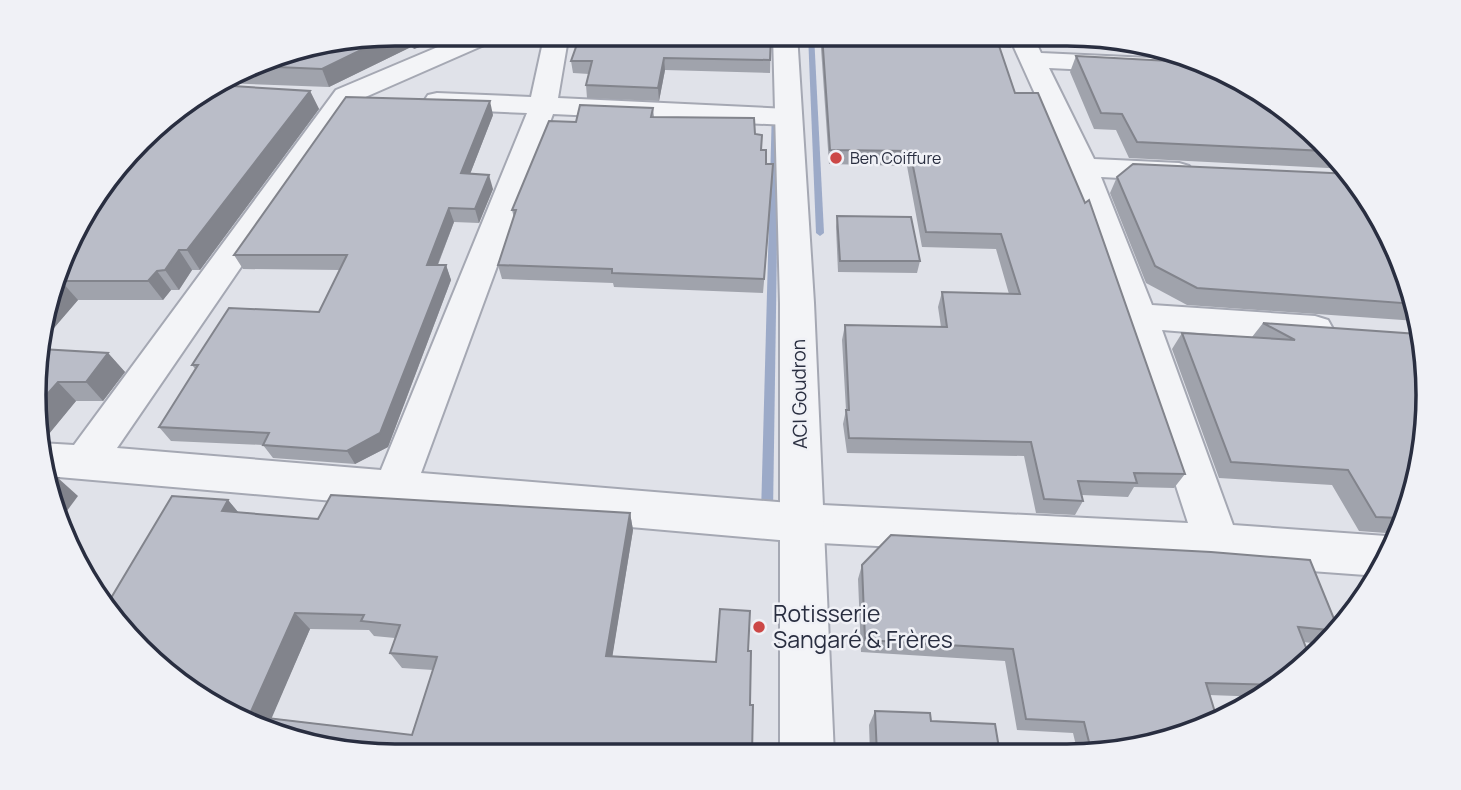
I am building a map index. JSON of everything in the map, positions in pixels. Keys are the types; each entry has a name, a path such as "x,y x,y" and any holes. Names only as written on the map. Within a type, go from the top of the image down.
{"street":[{"path":"85,461 333,96 462,45"},
{"path":"395,487 543,106 555,45"},
{"name":"ACI Goudron","path":"785,45 797,303 807,744"},
{"path":"1025,47 1178,64"},
{"path":"1025,47 1083,167 1139,316 1217,544"},
{"path":"333,96 788,117"},
{"path":"1083,167 1206,173"},
{"path":"1139,316 1348,331"},
{"path":"51,459 802,523 1217,544 1376,555"}],"building":[{"path":"577,45 771,45 770,60 664,58 658,88 586,85 592,61 571,61"},
{"path":"823,45 999,45 1015,93 1038,93 1085,203 1089,200 1185,474 1134,473 1137,483 1078,481 1083,501 1044,499 1031,442 849,438 845,325 947,327 942,292 1020,294 1001,234 926,232 910,151 830,150"},
{"path":"369,46 322,69 275,67 327,52"},
{"path":"1076,56 1168,61 1200,72 1241,92 1279,118 1315,150 1137,142 1122,114 1101,113"},
{"path":"232,86 310,91 187,250 179,250 165,270 157,271 148,281 65,281 92,220 132,165 182,118"},
{"path":"346,97 490,101 461,173 489,175 475,209 449,208 427,265 446,265 380,433 347,451 263,445 269,433 159,427 198,365 192,365 229,308 319,312 347,255 234,255"},
{"path":"580,105 653,108 651,117 754,118 755,134 762,135 761,150 766,150 766,164 773,164 764,279 498,265 516,210 512,210 549,121 576,122"},
{"path":"1133,164 1336,173 1369,220 1389,261 1403,303 1197,288 1155,266 1117,177"},
{"path":"837,216 911,217 920,261 840,261"},
{"path":"1263,323 1410,333 1416,395 1413,441 1404,485 1393,518 1376,517 1348,470 1231,462 1182,333 1295,340"},
{"path":"48,349 108,353 86,382 58,382 46,396"},
{"path":"331,495 630,513 606,656 716,662 720,609 750,611 748,651 751,651 752,744 372,744 305,733 261,718 412,735 437,657 390,653 400,625 361,621 364,615 295,613 250,713 201,686 148,642 111,598 172,496 228,500 222,511 318,519"},
{"path":"891,535 1310,560 1334,619 1325,630 1298,627 1306,648 1262,685 1206,683 1215,711 1156,733 1089,744 1084,722 1026,719 1013,649 865,640 862,565"},
{"path":"875,711 930,713 931,721 995,724 998,744 877,744"}],"waterway":[{"path":"811,45 820,233"},
{"path":"767,514 775,110"}],"place":[{"name":"Ben Coiffure","path":"836,158"},
{"name":"Rotisserie Sangaré & Frères","path":"759,627"}]}
